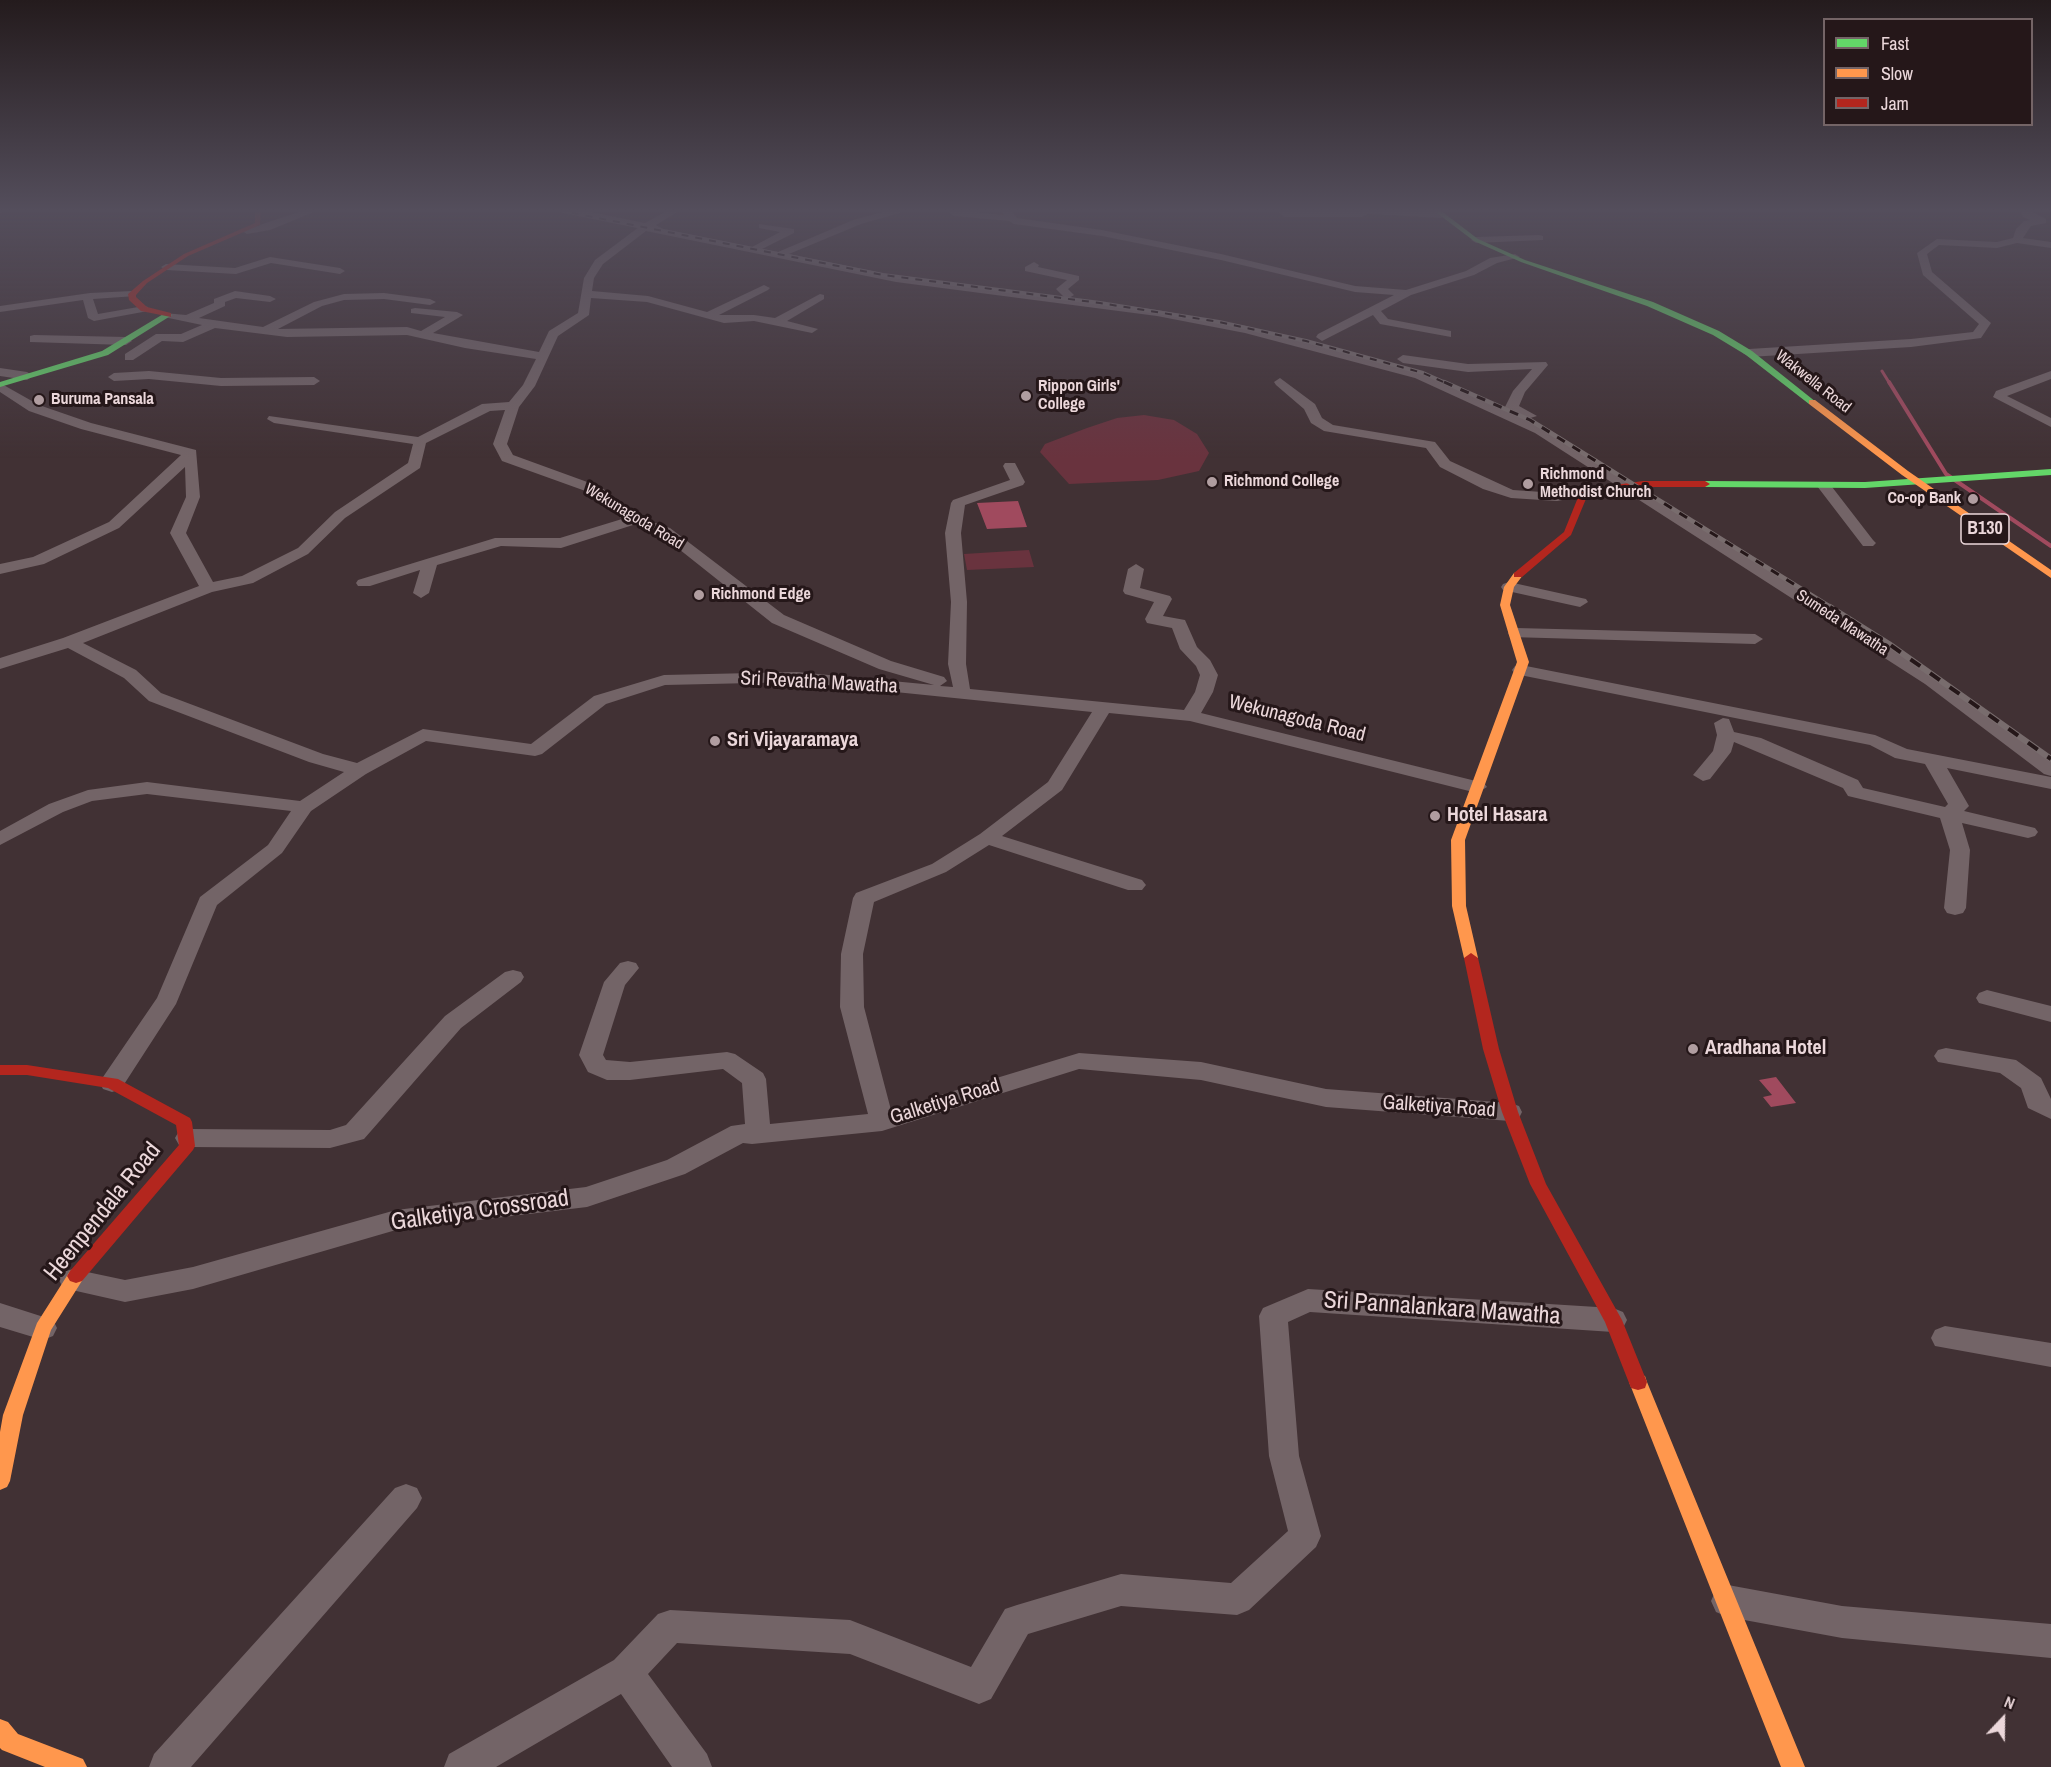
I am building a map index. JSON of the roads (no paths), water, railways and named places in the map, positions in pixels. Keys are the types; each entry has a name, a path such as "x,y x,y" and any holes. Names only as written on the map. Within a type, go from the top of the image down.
{"street":[{"path":"708,316 755,292"},
{"path":"999,292 1157,313 1246,330 1419,375 1540,430 1636,485"},
{"path":"1046,292 1164,308 1322,337 1409,361 1504,369 1542,365 1519,391 1512,407 1636,485"},
{"path":"1400,292 1407,293"},
{"name":"Wakwella Road","path":"1617,292 1650,304 1716,333 1749,352 1835,421 2051,575"},
{"path":"1749,352 1901,344 1977,335 1985,323 1950,292"},
{"path":"1322,337 1407,293"},
{"path":"0,309 90,296 132,294 132,298 144,309"},
{"path":"187,319 221,304 218,301 235,294 270,299"},
{"path":"588,294 648,298 724,320 754,318 812,328"},
{"name":"Wekunagoda Road","path":"588,294 583,315 553,334 529,386 513,406 500,444 507,458 596,490 633,520 664,531 778,619 885,665 962,688 1078,705"},
{"path":"264,331 318,304 344,297 384,296 430,302"},
{"path":"775,322 820,297"},
{"path":"88,300 94,318 144,309 187,319 264,331 315,334 407,331 465,344 543,356"},
{"path":"1374,309 1384,322 1447,334"},
{"path":"415,311 457,315 423,334"},
{"path":"0,386 105,353 168,315"},
{"path":"129,357 160,338 183,338 215,324"},
{"path":"34,339 126,341"},
{"path":"0,372 27,376"},
{"path":"114,377 149,375 221,382 314,381"},
{"path":"2051,375 2001,394 1999,397 2051,423"},
{"path":"1280,382 1310,407 1316,420 1329,428 1430,445 1445,464 1488,486 1511,494 1557,497 1636,485 1824,486 1920,482 2051,472"},
{"path":"0,386 45,412 86,426 191,453"},
{"path":"274,419 420,441 487,407 513,406"},
{"path":"0,664 69,642 208,588 247,580 303,551 340,515 415,465 420,441"},
{"path":"0,568 38,561 114,525 191,453"},
{"path":"191,453 193,497 178,533 208,588"},
{"path":"962,688 957,664 959,602 953,533 958,503 1018,482 1010,466"},
{"name":"Sumeda Mawatha","path":"1636,485 1931,681 2051,770"},
{"path":"1824,486 1868,543"},
{"path":"1584,492 1568,533 1552,548 1525,567 1509,587 1505,605 1516,633 1523,662 1458,840 1459,906 1491,1048 1510,1112 1538,1184 1613,1320 1728,1601 1782,1746 1793,1767"},
{"path":"364,583 500,541 561,543 633,520"},
{"path":"421,593 430,562"},
{"path":"1136,569 1131,591 1164,599 1153,619 1179,624 1189,649 1204,664 1209,675 1204,692 1190,716"},
{"path":"1509,587 1580,602"},
{"path":"1516,633 1755,639"},
{"path":"69,642 130,674 155,697 316,758 359,770"},
{"path":"1521,670 1875,741 1902,754 1933,762 2051,783"},
{"name":"Sri Revatha Mawatha","path":"112,1083 168,999 208,903 275,849 304,807 359,770 423,735 535,750 600,700 664,680 797,677 1104,707"},
{"name":"Wekunagoda Road","path":"1104,707 1190,716 1477,787"},
{"name":"Galketiya Road","path":"1104,707 1055,786 987,838 939,868 864,898 852,954 852,1007 882,1122 1079,1061 1201,1071 1326,1098 1510,1112"},
{"path":"1703,775 1722,752 1726,735 1721,710"},
{"path":"1726,735 1754,742 1851,784 1855,792 2028,832"},
{"path":"1933,762 1959,806 1949,813"},
{"path":"0,839 56,808 88,796 147,788 304,807"},
{"path":"1949,813 1959,850 1955,908"},
{"path":"987,838 1135,885"},
{"path":"628,968 615,982 591,1055 597,1066 607,1071 630,1071 727,1060 754,1079 759,1121 752,1135"},
{"path":"188,1138 330,1139 355,1132 453,1022 513,977"},
{"path":"1987,998 2051,1014"},
{"path":"1946,1056 2007,1066 2032,1084 2037,1102 2051,1110"},
{"name":"Heenpendala Road","path":"0,1070 27,1070 112,1083 183,1122 188,1138 187,1146 73,1280 43,1328 13,1415 0,1481"},
{"name":"Galketiya Crossroad","path":"73,1280 125,1291 193,1278 396,1220 587,1197 676,1167 740,1133 752,1135 882,1122"},
{"name":"Sri Pannalankara Mawatha","path":"462,1767 626,1672 670,1626 850,1637 979,1687 1017,1621 1121,1590 1237,1599 1305,1536 1284,1456 1274,1316 1308,1300 1613,1320"},
{"path":"0,1315 43,1328"},
{"path":"1945,1338 2051,1355"},
{"path":"166,1767 406,1498"},
{"path":"1728,1601 1842,1622 2051,1641"},
{"path":"626,1672 694,1767"},
{"path":"0,1730 10,1742 75,1767"}],"waterway":[{"path":"1882,371 1890,384"},
{"path":"1889,382 1946,474 2051,546"}],"railway":[{"path":"1018,292 1219,322 1306,341 1423,373 1448,384"},
{"path":"1444,382 1530,420 1832,608"},
{"path":"1830,607 1889,644 2051,759"}],"place":[{"name":"Rippon Girls' College","path":"1026,396"},
{"name":"Buruma Pansala","path":"39,400"},
{"name":"Richmond College","path":"1212,482"},
{"name":"Richmond Methodist Church","path":"1528,484"},
{"name":"Co-op Bank","path":"1973,499"},
{"name":"Richmond Edge","path":"699,595"},
{"name":"Sri Vijayaramaya","path":"715,741"},
{"name":"Hotel Hasara","path":"1435,816"},
{"name":"Aradhana Hotel","path":"1693,1049"}]}
